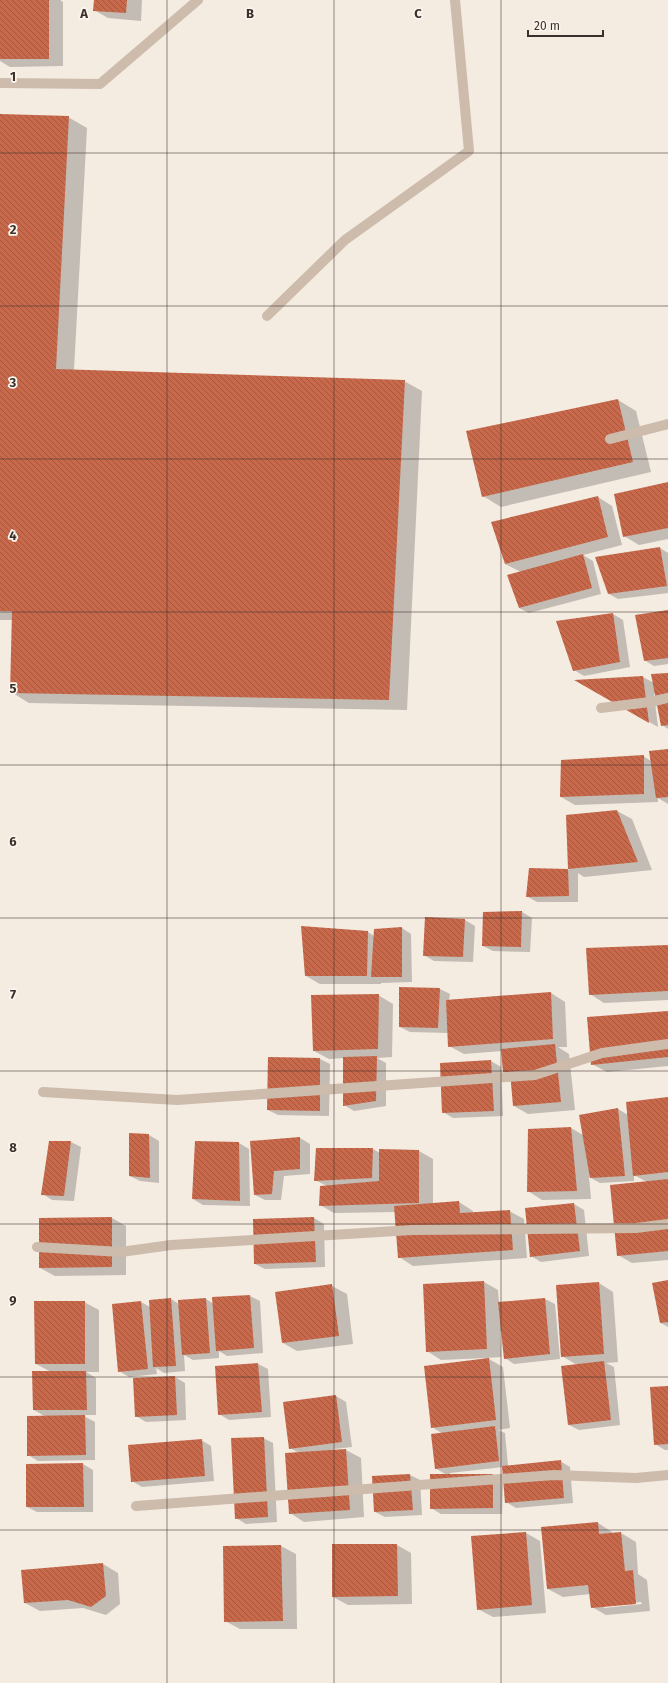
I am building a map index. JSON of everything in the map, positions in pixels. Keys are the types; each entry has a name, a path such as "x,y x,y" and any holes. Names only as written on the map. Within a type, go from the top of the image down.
{"street":[{"path":"0,83 100,84 198,0"},
{"path":"267,316 345,240 469,151 454,0"},
{"path":"610,439 668,424"},
{"path":"601,708 650,702 668,698"},
{"path":"43,1092 177,1100 535,1075 602,1053 668,1044"},
{"path":"38,1248 121,1252 171,1245 412,1230 636,1228 668,1224"},
{"path":"136,1506 554,1475 636,1478 668,1475"}],"building":[{"path":"0,0 49,0 49,59 0,59"},
{"path":"94,0 127,0 126,13 93,11"},
{"path":"0,114 69,116 56,369 405,380 389,700 10,693 12,611 0,611"},
{"path":"618,399 633,462 482,497 466,431"},
{"path":"668,482 668,528 623,537 614,494"},
{"path":"598,496 608,537 505,564 491,522"},
{"path":"660,547 667,586 608,594 595,557"},
{"path":"583,554 592,588 519,608 507,575"},
{"path":"668,610 668,658 644,661 635,615"},
{"path":"613,613 620,662 573,671 556,621"},
{"path":"668,673 668,725 661,726 651,674"},
{"path":"643,676 649,723 574,680"},
{"path":"668,749 668,797 656,798 649,751"},
{"path":"644,755 644,794 560,797 561,760"},
{"path":"617,810 638,862 568,869 566,815"},
{"path":"529,868 568,869 569,896 526,897"},
{"path":"522,911 521,947 482,946 483,912"},
{"path":"425,917 465,919 463,957 423,956"},
{"path":"301,926 368,931 367,976 305,976"},
{"path":"402,927 402,977 371,977 374,929"},
{"path":"668,945 668,991 589,995 586,948"},
{"path":"399,987 440,988 438,1028 399,1027"},
{"path":"551,992 553,1039 448,1047 446,1000"},
{"path":"379,994 378,1049 313,1051 311,995"},
{"path":"668,1011 668,1057 591,1065 587,1017"},
{"path":"555,1044 561,1102 513,1106 510,1072 503,1072 501,1049"},
{"path":"377,1056 376,1101 343,1106 343,1057"},
{"path":"268,1057 320,1058 320,1111 267,1110"},
{"path":"491,1060 494,1111 442,1113 440,1063"},
{"path":"668,1097 668,1172 633,1176 626,1102"},
{"path":"618,1108 625,1176 590,1178 579,1115"},
{"path":"571,1127 577,1191 527,1192 528,1129"},
{"path":"129,1133 149,1134 150,1178 129,1176"},
{"path":"300,1137 300,1169 274,1171 272,1194 254,1195 250,1141"},
{"path":"49,1141 71,1141 64,1196 41,1195"},
{"path":"195,1141 239,1142 240,1201 192,1199"},
{"path":"316,1148 373,1148 372,1178 314,1181"},
{"path":"379,1149 419,1150 419,1203 319,1206 320,1186 379,1181"},
{"path":"668,1179 668,1251 617,1256 610,1185"},
{"path":"459,1201 460,1213 510,1210 513,1250 398,1258 394,1206"},
{"path":"574,1203 580,1251 530,1257 525,1208"},
{"path":"112,1217 112,1267 39,1268 39,1218"},
{"path":"314,1217 316,1262 254,1264 253,1219"},
{"path":"668,1280 668,1322 660,1323 652,1283"},
{"path":"484,1281 487,1349 426,1352 423,1284"},
{"path":"599,1282 604,1354 561,1357 556,1285"},
{"path":"332,1284 339,1336 282,1343 275,1292"},
{"path":"250,1295 254,1348 216,1351 212,1297"},
{"path":"171,1298 176,1366 153,1367 149,1300"},
{"path":"206,1298 210,1353 182,1355 178,1300"},
{"path":"545,1298 550,1354 504,1359 498,1302"},
{"path":"34,1301 85,1301 85,1364 35,1364"},
{"path":"141,1301 148,1369 118,1372 112,1304"},
{"path":"489,1358 496,1420 431,1428 424,1366"},
{"path":"604,1361 611,1420 568,1425 561,1366"},
{"path":"258,1363 262,1412 218,1415 215,1366"},
{"path":"32,1371 86,1371 87,1410 33,1410"},
{"path":"175,1376 177,1415 135,1417 133,1378"},
{"path":"668,1386 668,1444 654,1445 650,1387"},
{"path":"336,1395 342,1442 289,1449 283,1402"},
{"path":"85,1415 86,1455 27,1456 27,1416"},
{"path":"495,1426 499,1461 435,1469 431,1434"},
{"path":"264,1437 268,1517 235,1519 231,1438"},
{"path":"202,1439 205,1476 131,1482 128,1445"},
{"path":"346,1449 350,1510 289,1514 285,1453"},
{"path":"561,1460 564,1498 505,1503 502,1466"},
{"path":"83,1463 84,1507 26,1507 26,1464"},
{"path":"410,1474 413,1510 374,1512 372,1476"},
{"path":"430,1474 493,1474 493,1508 430,1509"},
{"path":"598,1522 599,1534 621,1532 625,1571 633,1570 636,1604 591,1608 588,1585 547,1589 541,1527"},
{"path":"526,1532 532,1605 477,1610 471,1536"},
{"path":"332,1544 397,1544 398,1596 332,1597"},
{"path":"281,1545 283,1621 224,1622 223,1546"},
{"path":"103,1563 106,1596 91,1607 68,1600 24,1603 21,1570"}]}
